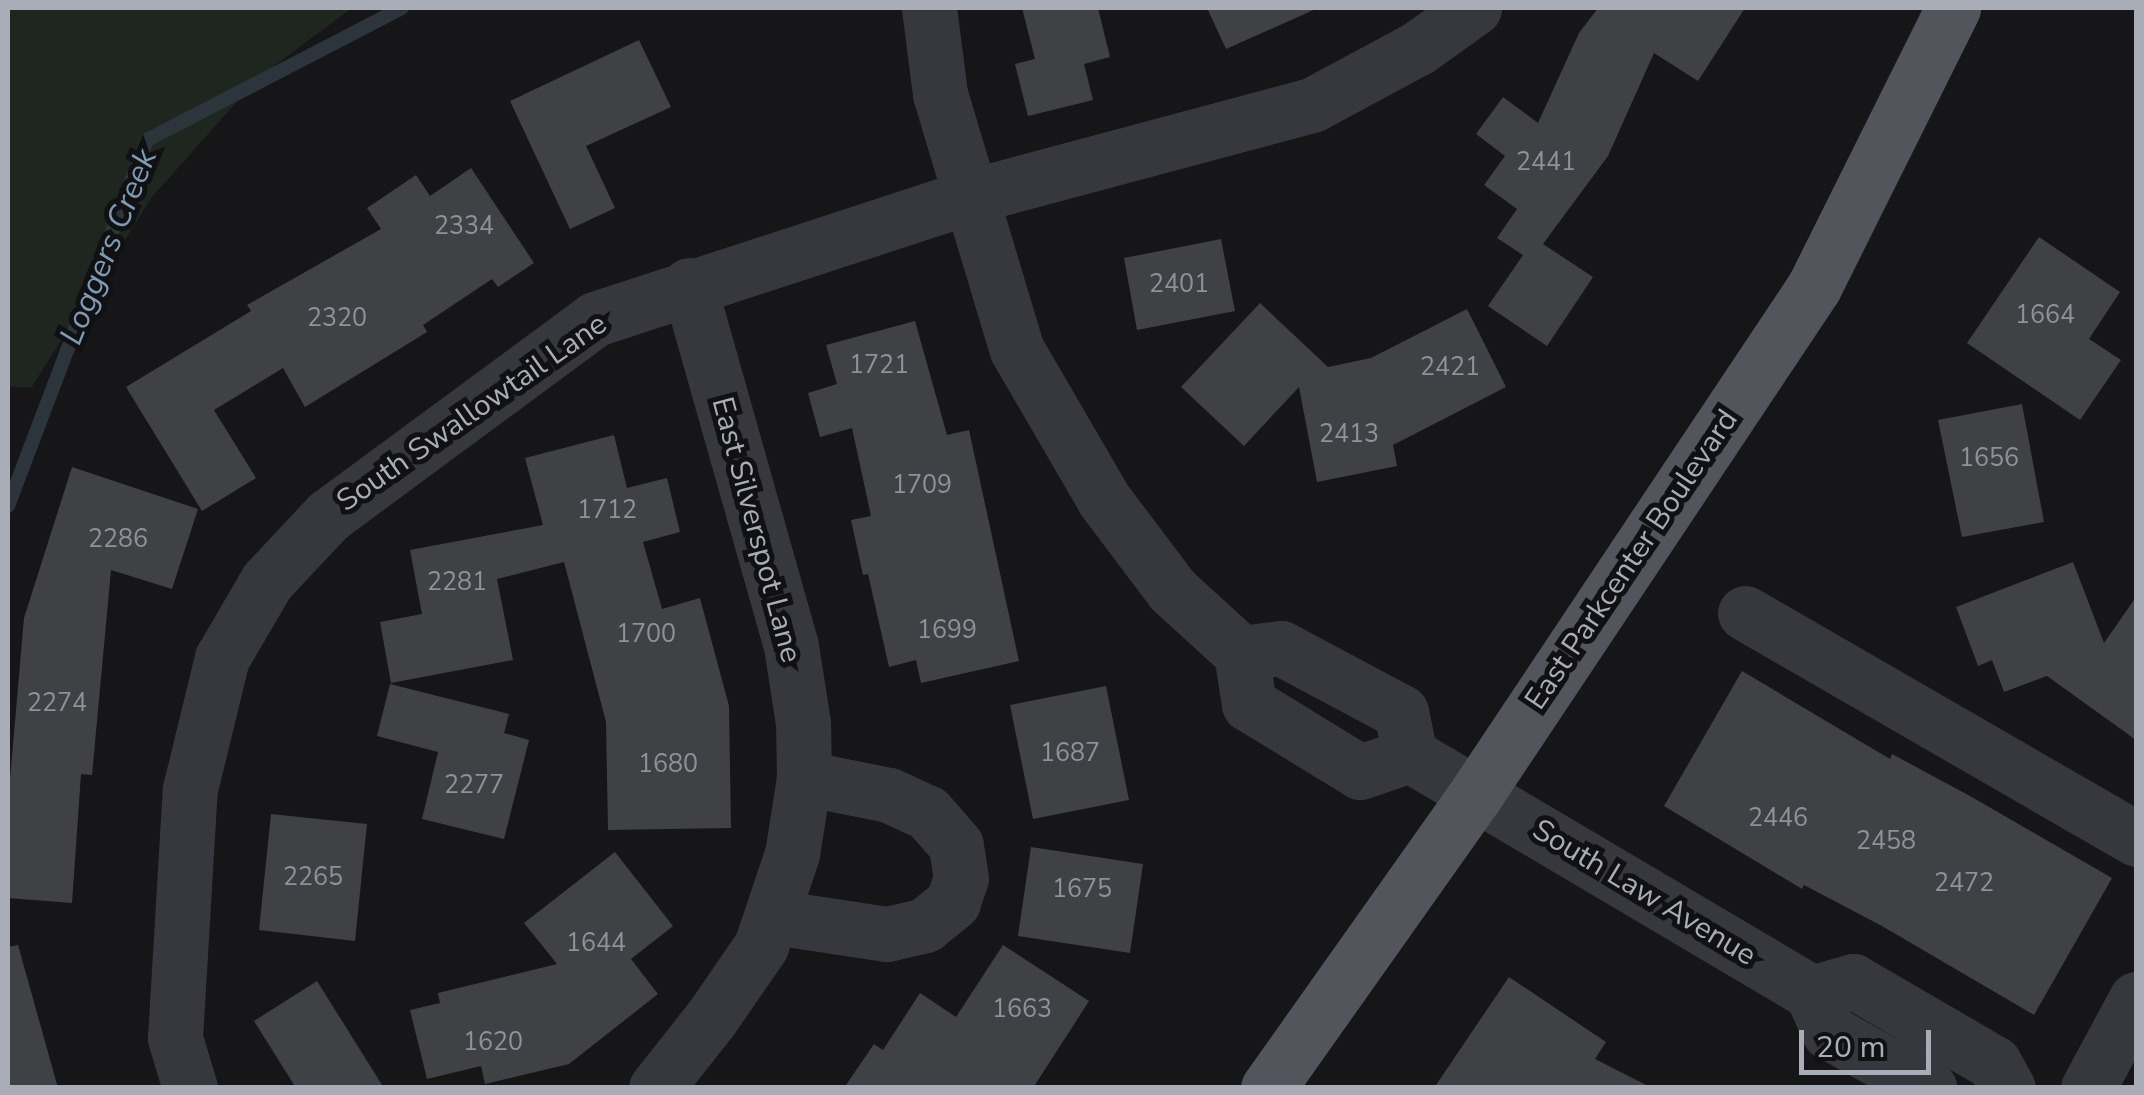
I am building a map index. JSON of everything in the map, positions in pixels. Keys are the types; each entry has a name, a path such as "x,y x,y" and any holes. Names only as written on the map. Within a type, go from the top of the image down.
{"main road":[{"name":"East Parkcenter Boulevard","path":"1268,1088 1476,794 1814,288 1953,8"}],"street":[{"path":"929,8 940,94 972,196"},
{"name":"South Swallowtail Lane","path":"190,1088 175,1038 190,789 222,658 266,580 328,516 595,319 689,285 972,196 1312,105 1418,48 1474,8"},
{"name":"South Law Avenue","path":"972,196 1017,350 1086,467 1172,590 1241,653 1249,704 1360,772 1410,755 1812,993"},
{"name":"East Silverspot Lane","path":"656,1088 712,1018 761,946 774,917 792,854 804,778 803,723 791,646 689,285"},
{"path":"1744,614 2136,839"},
{"path":"774,917 886,934 925,925 952,902 961,878 956,844 928,813 890,795 804,778"},
{"path":"1928,1088 1829,1032 1812,993 1852,981 1994,1062 2008,1088"},
{"path":"2088,1088 2136,999"}],"shaded area":[{"path":"8,8 352,8 258,78 152,197 31,388 8,386"}],"building":[{"path":"1022,8 1098,8 1110,57 1084,64 1093,100 1028,116 1015,64 1035,59"},
{"path":"1207,8 1318,8 1226,49"},
{"path":"1598,8 1745,8 1698,81 1654,53 1608,156 1543,244 1593,277 1547,346 1488,306 1523,255 1497,238 1517,209 1484,185 1505,156 1476,134 1503,97 1538,123 1579,33"},
{"path":"639,40 671,107 586,146 615,208 570,229 510,101"},
{"path":"471,168 534,263 498,287 492,279 423,325 427,332 305,407 283,368 214,410 256,478 202,511 126,387 251,311 247,305 381,229 367,208 416,175 430,196"},
{"path":"2039,237 2120,292 2089,339 2121,360 2080,420 1967,343"},
{"path":"1221,239 1235,311 1137,330 1124,258"},
{"path":"1260,303 1328,367 1371,358 1467,309 1506,387 1393,445 1397,466 1317,482 1299,387 1244,446 1181,387"},
{"path":"915,321 947,435 969,430 1019,661 921,683 916,660 889,667 868,574 863,575 851,520 871,516 852,428 820,437 808,393 837,384 826,345"},
{"path":"2022,404 2044,522 1962,537 1938,420"},
{"path":"614,435 627,488 667,478 680,532 643,542 662,609 700,598 729,706 731,828 608,830 606,722 564,562 497,579 513,660 391,683 380,622 422,614 410,550 543,525 525,458"},
{"path":"72,467 198,509 172,589 111,570 92,775 81,774 72,903 8,898 8,802 24,618"},
{"path":"2073,562 2104,643 2136,597 2136,740 2047,676 2004,692 1992,660 1978,666 1956,607"},
{"path":"1742,671 1890,759 1892,754 2112,878 2034,1015 1882,926 1804,885 1802,889 1664,806"},
{"path":"390,684 509,714 504,733 529,740 504,839 422,819 438,752 377,736"},
{"path":"1106,686 1129,800 1033,819 1010,705"},
{"path":"271,814 367,824 355,941 259,930"},
{"path":"1031,847 1143,864 1130,953 1018,936"},
{"path":"615,852 673,926 631,959 658,994 569,1064 485,1084 481,1066 427,1079 410,1010 440,1003 438,993 557,964 524,923"},
{"path":"18,945 58,1088 8,1088 8,947"},
{"path":"1003,945 1089,1001 1033,1088 844,1088 874,1044 883,1050 920,993 956,1017"},
{"path":"1509,977 1606,1042 1595,1059 1652,1088 1434,1088"},
{"path":"317,981 384,1088 296,1088 254,1021"}],"waterway":[{"name":"Loggers Creek","path":"8,506 147,140 402,8"}]}
